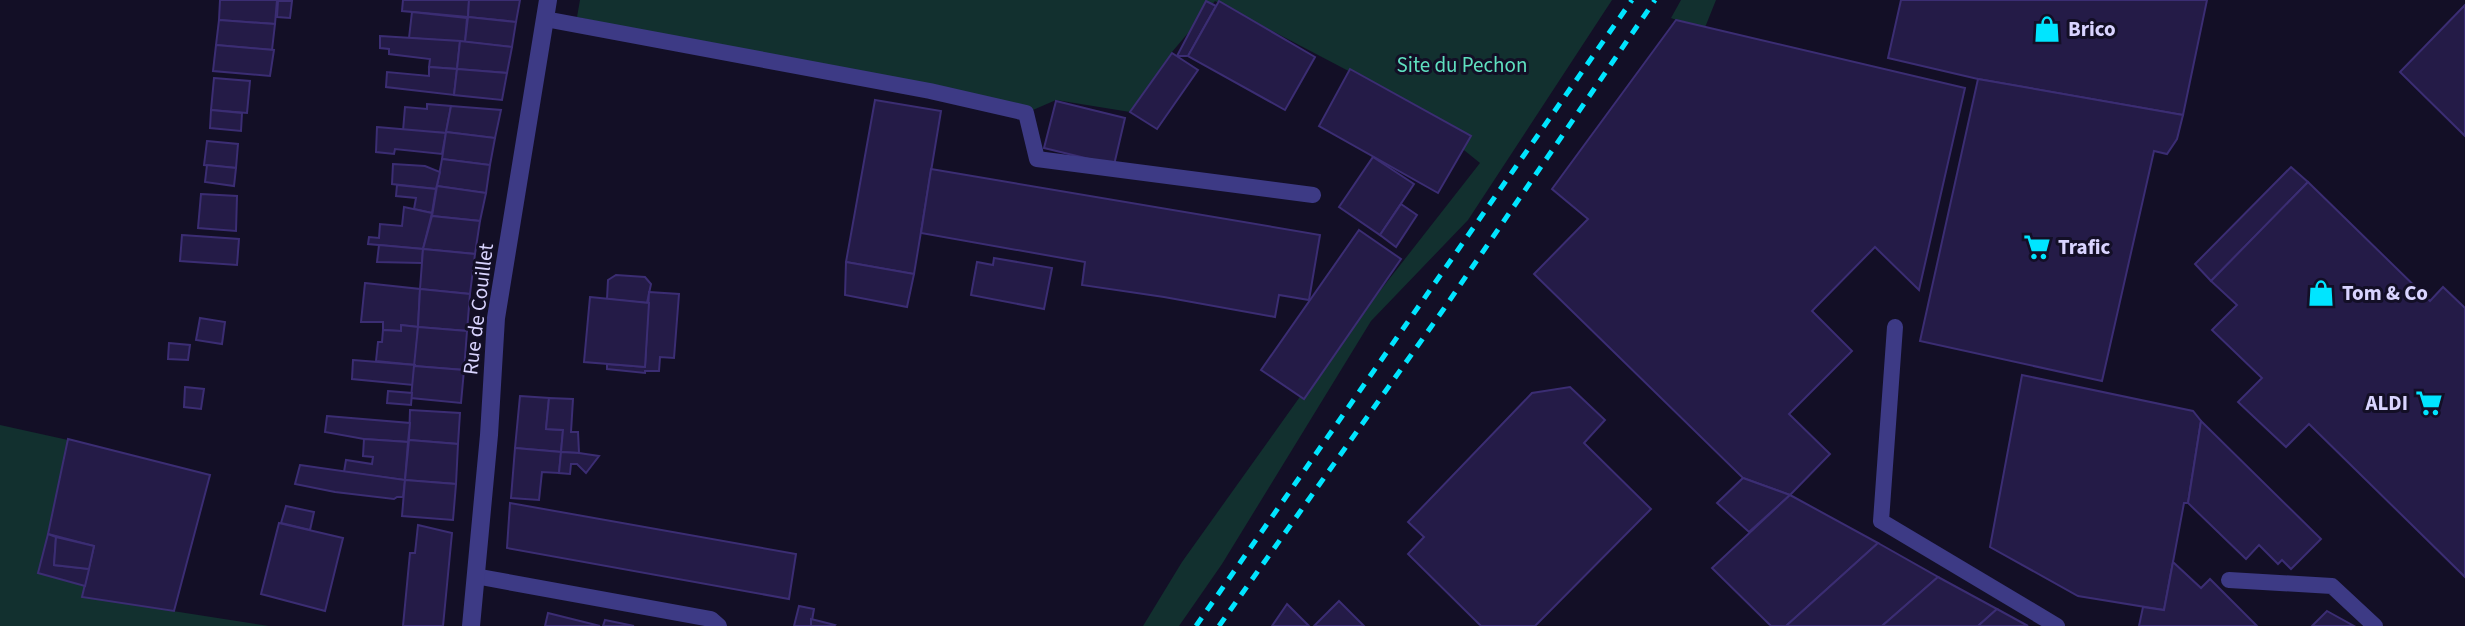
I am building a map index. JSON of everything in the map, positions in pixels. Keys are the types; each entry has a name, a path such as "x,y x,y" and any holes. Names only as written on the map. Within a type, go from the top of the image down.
{"street":[{"name":"Rue de Couillet","path":"471,626 489,435 496,318 548,0"}],"lane":[{"path":"545,19 930,91 1026,113 1037,159 1313,195"},
{"path":"1895,327 1881,522 2056,626"},
{"path":"475,576 710,619 719,626"},
{"path":"2229,580 2332,586 2375,626"}],"green space":[{"name":"Site du Pechon","path":"580,0 1612,0 1468,220 1371,321 1222,564 1179,626 1143,626 1182,562 1329,356 1480,163 1398,97 1215,1 1172,52 1130,112 1056,100 1026,113 577,17"},
{"path":"1681,0 1716,0 1704,30 1671,18"},
{"path":"0,425 68,440 39,573 84,586 83,597 269,626 0,626"}],"building":[{"path":"220,0 277,0 275,24 219,20"},
{"path":"403,0 469,0 468,17 402,11"},
{"path":"469,0 520,0 516,22 468,17"},
{"name":"Brico","path":"1901,0 2207,0 2183,115 1978,79 1888,58"},
{"path":"278,1 292,1 290,18 277,17"},
{"path":"1206,1 1216,6 1188,56 1177,56"},
{"path":"1219,1 1315,57 1285,110 1188,56"},
{"path":"2465,5 2465,136 2400,72"},
{"path":"412,12 467,18 465,42 409,38"},
{"path":"468,17 516,22 512,47 465,42"},
{"path":"219,20 275,24 272,50 216,45"},
{"path":"1676,20 1965,88 1919,290 1875,247 1812,311 1852,351 1789,414 1830,454 1790,495 1743,478 1534,274 1588,219 1552,189"},
{"path":"380,36 460,41 457,69 429,67 430,59 389,54 389,49 380,48"},
{"path":"460,41 512,47 507,73 457,69"},
{"path":"216,45 274,50 270,76 213,71"},
{"path":"1172,53 1198,70 1157,129 1130,112"},
{"path":"429,67 457,69 454,95 386,87 387,72 429,76"},
{"path":"457,69 507,73 502,100 454,95"},
{"path":"1350,69 1471,136 1438,193 1319,126"},
{"path":"214,78 250,81 247,113 211,110"},
{"name":"Trafic","path":"1978,79 2183,115 2177,139 2167,154 2154,151 2102,381 1920,341"},
{"path":"875,100 941,111 914,274 846,262"},
{"path":"1056,101 1125,118 1114,165 1044,148"},
{"path":"427,104 451,106 446,133 403,131 405,107 427,109"},
{"path":"451,106 501,110 495,138 446,132"},
{"path":"211,110 242,113 241,131 210,128"},
{"path":"377,127 446,133 442,154 395,149 394,154 376,152"},
{"path":"446,132 495,138 490,165 442,159"},
{"path":"207,141 238,144 236,168 204,165"},
{"path":"1373,157 1414,184 1380,235 1339,207"},
{"path":"442,159 490,165 486,193 437,186"},
{"path":"393,164 425,166 440,172 436,189 392,184"},
{"path":"207,165 236,168 234,186 205,182"},
{"path":"2291,167 2308,182 2211,281 2195,264"},
{"path":"931,169 1320,235 1309,300 1279,295 1275,317 1082,285 1085,262 921,233"},
{"path":"2308,182 2430,301 2443,287 2465,308 2465,577 2309,424 2286,447 2238,402 2262,378 2212,330 2237,305 2211,281"},
{"path":"397,185 436,189 432,213 414,209 416,198 396,196"},
{"path":"437,186 486,193 480,221 432,216"},
{"path":"201,194 237,196 236,231 198,228"},
{"path":"1401,204 1417,215 1396,247 1380,235"},
{"path":"404,207 432,213 423,249 368,244 369,237 379,238 380,224 402,226"},
{"path":"432,216 480,221 475,254 423,249"},
{"path":"1359,230 1401,259 1304,399 1261,370"},
{"path":"182,235 239,239 237,265 180,261"},
{"path":"379,245 423,249 422,263 377,262"},
{"path":"423,249 475,254 470,294 420,289"},
{"path":"994,258 1052,268 1044,309 971,295 977,262 993,265"},
{"path":"846,262 914,274 907,307 845,295"},
{"path":"616,275 645,277 651,284 647,303 607,299 608,280"},
{"path":"365,283 420,289 418,327 401,325 401,331 383,330 383,322 361,322"},
{"path":"420,289 470,294 467,331 418,327"},
{"path":"649,292 679,294 674,358 660,357 659,371 645,373 607,369 607,364 645,367"},
{"path":"590,297 649,303 645,367 584,362"},
{"path":"200,318 225,322 222,344 196,340"},
{"path":"401,325 418,327 415,365 376,361 378,342 382,342 383,330 401,331"},
{"path":"418,327 467,331 464,370 414,366"},
{"path":"169,343 190,345 188,360 168,359"},
{"path":"353,360 415,365 413,385 352,379"},
{"path":"414,366 464,370 461,403 411,398"},
{"path":"2022,375 2193,411 2201,421 2188,503 2184,503 2164,610 2078,596 1990,547"},
{"path":"185,387 204,389 201,409 184,407"},
{"path":"1570,387 1605,420 1584,443 1651,509 1535,626 1481,626 1408,554 1424,537 1408,522 1532,393"},
{"path":"388,391 412,393 411,405 387,403"},
{"path":"520,396 549,398 546,429 563,430 561,452 515,448"},
{"path":"549,398 573,399 571,432 578,432 579,453 561,452 563,430 546,429"},
{"path":"410,410 460,413 458,444 409,440"},
{"path":"327,416 410,423 408,442 364,439 325,432"},
{"path":"2201,421 2321,539 2291,569 2282,560 2278,564 2259,545 2246,559 2188,503"},
{"path":"68,439 210,475 174,611 82,597 94,546 48,534"},
{"path":"364,439 408,442 405,480 344,472 346,460 372,464 373,457 363,456"},
{"path":"409,440 458,444 456,484 405,480"},
{"path":"515,448 561,452 559,473 542,472 539,500 511,498"},
{"path":"561,452 599,456 586,473 577,464 571,464 570,474 559,473"},
{"path":"300,465 405,480 403,497 394,499 335,492 295,484"},
{"path":"1743,478 1790,495 1749,532 1717,503"},
{"path":"405,480 456,484 453,520 402,516"},
{"path":"1790,495 1878,543 1786,626 1771,626 1712,568"},
{"path":"510,503 796,554 789,599 507,548"},
{"path":"286,506 314,512 310,530 281,523"},
{"path":"279,523 343,538 325,611 261,594"},
{"path":"418,525 452,533 443,626 403,626 410,553 415,553"},
{"path":"48,534 56,537 54,565 89,569 85,586 38,573"},
{"path":"56,537 94,546 89,569 54,565"},
{"path":"1878,543 1938,577 1882,626 1786,626"},
{"path":"2173,562 2201,588 2210,579 2257,626 2139,626 2143,607 2164,610"},
{"path":"1938,577 1997,609 1978,626 1882,626"},
{"path":"1339,601 1364,626 1314,626"},
{"path":"1287,604 1309,626 1272,626"},
{"path":"799,606 814,609 811,626 794,626"},
{"path":"1997,609 2028,626 1978,626"},
{"path":"2327,611 2354,626 2312,626"},
{"path":"548,613 600,626 545,626"},
{"path":"811,619 835,625 811,626"},
{"path":"605,620 634,626 603,626"}],"railway":[{"path":"1196,626 1632,0"},
{"path":"1219,626 1443,310 1655,0"}],"place":[{"name":"Brico","path":"2047,29"},
{"name":"Trafic","path":"2037,247"},
{"name":"Tom & Co","path":"2321,293"},
{"name":"ALDI","path":"2429,403"}]}
